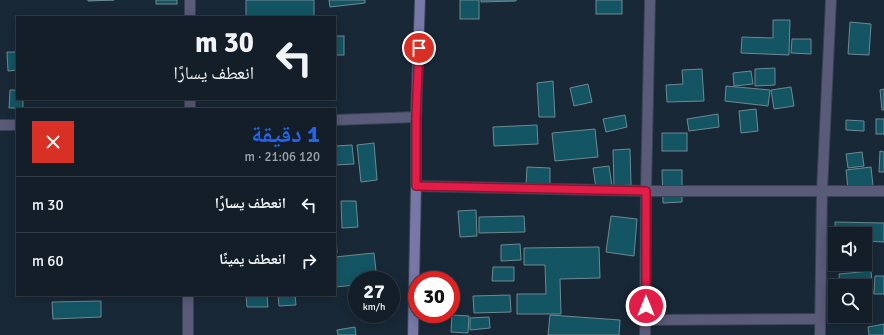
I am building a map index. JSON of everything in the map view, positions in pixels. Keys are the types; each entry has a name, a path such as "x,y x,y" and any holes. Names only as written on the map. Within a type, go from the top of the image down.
{"street":[{"path":"190,0 190,16"},
{"path":"413,335 416,117 420,0"},
{"path":"645,335 650,0"},
{"path":"820,335 822,191 831,0"},
{"path":"336,120 416,117"},
{"path":"0,125 16,125"},
{"path":"416,186 646,191 884,191"},
{"path":"188,296 188,335"},
{"path":"646,320 820,319"}],"building":[{"path":"88,0 114,0 88,1"},
{"path":"156,0 177,0 177,4 156,4"},
{"path":"246,0 314,0 314,16 246,16"},
{"path":"329,0 365,0 365,3 330,7"},
{"path":"460,0 479,0 479,19 460,19"},
{"path":"481,0 516,0 516,1 481,2"},
{"path":"596,0 622,0 622,14 596,14"},
{"path":"773,20 790,20 789,55 741,53 742,37 773,38"},
{"path":"850,22 871,24 869,55 848,54"},
{"path":"336,36 344,36 344,55 336,55"},
{"path":"792,39 811,39 811,54 791,53"},
{"path":"7,52 16,52 16,70 8,71"},
{"path":"775,68 775,85 755,86 755,69"},
{"path":"702,69 704,101 667,102 666,85 683,84 682,70"},
{"path":"751,71 753,84 734,86 733,73"},
{"path":"553,81 555,117 539,117 537,83"},
{"path":"588,84 592,102 574,106 570,88"},
{"path":"726,86 770,90 768,106 725,101"},
{"path":"791,87 794,106 774,109 771,90"},
{"path":"884,89 884,110 882,110 880,90"},
{"path":"10,90 16,90 16,100 23,100 23,108 9,108"},
{"path":"756,109 758,131 741,133 739,111"},
{"path":"718,114 719,127 689,131 687,119"},
{"path":"625,115 627,127 606,132 603,119"},
{"path":"876,119 884,119 884,134 876,134"},
{"path":"846,120 864,121 864,131 846,130"},
{"path":"537,125 538,144 494,146 493,127"},
{"path":"595,129 598,157 555,161 552,133"},
{"path":"662,133 687,133 687,151 662,151"},
{"path":"374,143 377,180 361,182 357,145"},
{"path":"352,145 354,164 336,165 336,146"},
{"path":"630,149 631,185 614,186 613,150"},
{"path":"880,151 884,152 884,172 879,172"},
{"path":"862,152 864,166 848,168 846,154"},
{"path":"609,166 612,186 596,188 593,168"},
{"path":"527,167 550,168 550,187 526,186"},
{"path":"871,167 873,186 848,189 846,170"},
{"path":"662,170 682,170 682,202 663,203"},
{"path":"341,201 356,201 358,227 342,228"},
{"path":"476,210 477,236 460,237 458,211"},
{"path":"524,216 525,232 479,233 479,217"},
{"path":"611,216 637,219 634,256 606,252"},
{"path":"835,222 884,223 884,242 872,241 872,227 835,227"},
{"path":"520,244 521,260 501,261 501,245"},
{"path":"599,247 600,278 560,279 561,314 517,314 517,294 546,294 545,265 524,265 524,248"},
{"path":"374,253 376,271 348,271 348,286 336,287 336,257"},
{"path":"493,267 514,267 514,281 492,281"},
{"path":"871,271 872,279 839,279 839,274"},
{"path":"875,276 884,276 884,294 874,294"},
{"path":"510,295 511,312 474,313 473,296"},
{"path":"246,296 267,296 268,307 247,307"},
{"path":"278,296 295,296 296,305 279,306"},
{"path":"101,301 101,317 53,319 52,302"},
{"path":"460,315 469,316 468,333 451,332 452,323 460,323"},
{"path":"550,315 620,320 619,335 548,335"},
{"path":"489,317 490,328 470,330 470,318"},
{"path":"884,324 884,335 869,335 868,327"},
{"path":"355,327 356,335 338,335 337,330"}],"route":[{"path":"419,48 416,117 416,186 646,191 646,306"}]}
